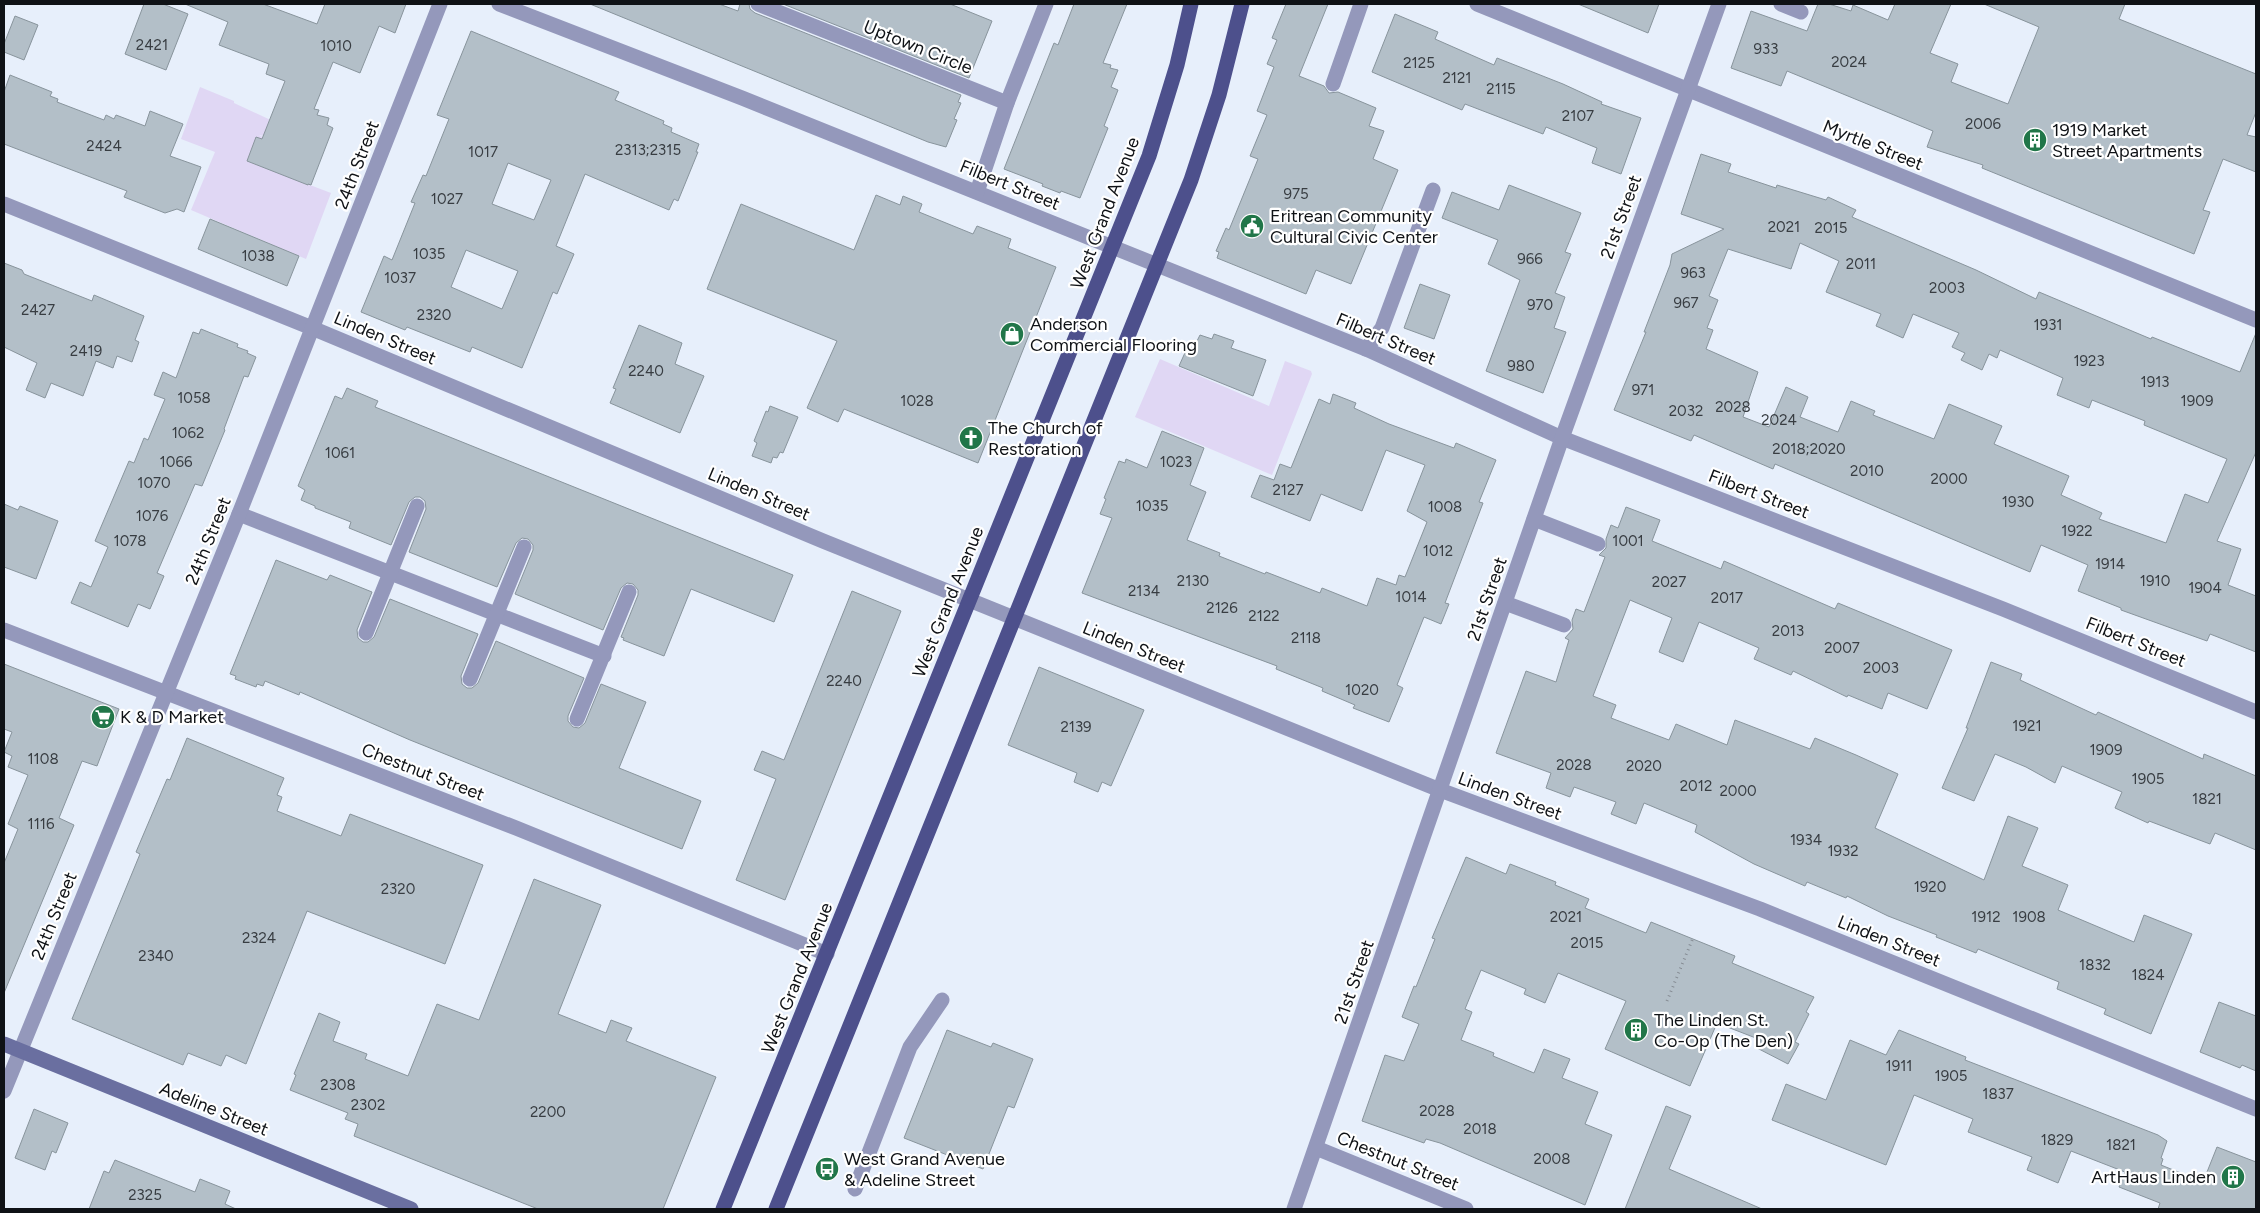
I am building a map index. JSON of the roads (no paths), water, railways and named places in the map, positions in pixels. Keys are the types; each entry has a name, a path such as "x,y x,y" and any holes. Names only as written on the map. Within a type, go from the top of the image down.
{"main road":[{"name":"West Grand Avenue","path":"723,1209 1149,156 1177,65 1191,4"},
{"path":"776,1209 1191,180 1219,95 1242,4"},
{"name":"Adeline Street","path":"4,1044 411,1209"}],"street":[{"name":"24th Street","path":"4,1091 239,514 440,4"},
{"name":"Filbert Street","path":"499,4 977,192 1366,349 1562,438 2003,609 2256,712"},
{"name":"Uptown Circle","path":"758,4 1007,103"},
{"path":"977,192 1007,103 1046,4"},
{"path":"1333,84 1361,4"},
{"name":"Myrtle Street","path":"1476,4 2256,320"},
{"name":"21st Street","path":"1294,1209 1562,438 1719,4"},
{"path":"1781,4 1801,12"},
{"path":"1366,349 1382,328 1433,190"},
{"name":"Linden Street","path":"4,204 312,328 969,600 1440,790 1760,909 2256,1110"},
{"path":"366,634 417,506"},
{"path":"239,514 604,656"},
{"path":"1534,519 1598,544"},
{"path":"470,679 524,547"},
{"path":"577,719 629,592"},
{"path":"1506,603 1564,625"},
{"name":"Chestnut Street","path":"4,630 507,824 827,954"},
{"path":"855,1189 910,1047 942,1000"},
{"name":"Chestnut Street","path":"1316,1148 1466,1209"}],"place":[{"name":"1919 Market Street Apartments","path":"2035,140"},
{"name":"Eritrean Community Cultural Civic Center","path":"1252,226"},
{"name":"Anderson Commercial Flooring","path":"1012,334"},
{"name":"The Church of Restoration","path":"971,438"},
{"name":"K & D Market","path":"103,717"},
{"name":"The Linden St. Co-Op (The Den)","path":"1636,1030"},
{"name":"West Grand Avenue & Adeline Street","path":"827,1169"},
{"name":"ArtHaus Linden","path":"2233,1177"}]}
